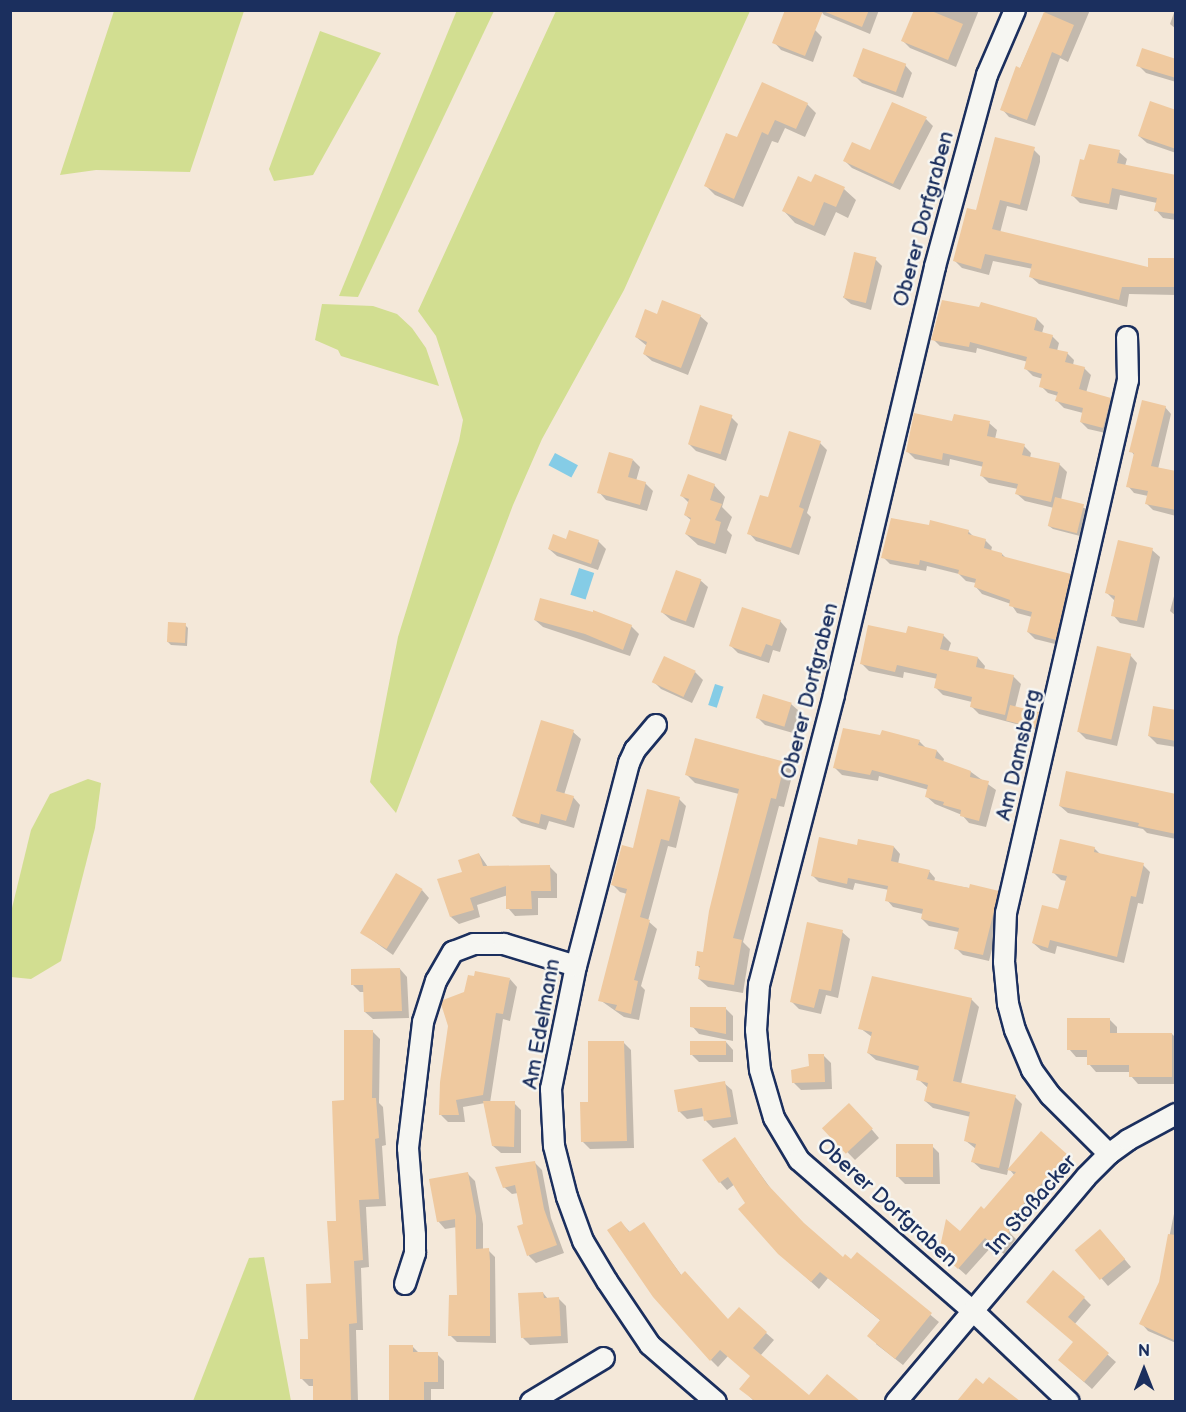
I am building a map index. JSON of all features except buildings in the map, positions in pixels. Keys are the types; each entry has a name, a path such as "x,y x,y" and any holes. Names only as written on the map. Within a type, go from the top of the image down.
{"street":[{"name":"Oberer Dorfgraben","path":"1016,10 987,75 935,267 834,695 759,985 756,1030 760,1070 774,1118 799,1160 973,1311 1069,1401"},
{"name":"Am Damsberg","path":"1109,1154 1050,1095 1032,1070 1018,1038 1008,1004 1004,963 1006,913 1128,380 1127,337"},
{"name":"Am Edelmann","path":"656,725 634,750 629,763 576,966 551,1089 555,1146 567,1197 583,1241 650,1345 716,1401"},
{"path":"405,1284 415,1253 416,1235 408,1148 423,1022 436,981 453,952 474,944 504,944 576,966"},
{"name":"Im Stoßacker","path":"896,1401 1086,1177 1109,1154 1176,1114"},
{"path":"531,1401 604,1358"}],"green space":[{"path":"457,10 494,11 358,297 339,296"},
{"path":"114,11 244,11 190,172 96,170 60,175"},
{"path":"556,11 750,11 624,290 542,439 513,505 396,813 370,782 398,637 459,441 463,420 436,336 418,311"},
{"path":"320,31 381,53 313,175 274,181 269,169"},
{"path":"322,304 373,306 397,314 412,328 426,348 439,386 341,356 338,350 315,340"},
{"path":"88,779 101,783 95,828 61,961 31,979 11,977 11,912 31,830 50,794"},
{"path":"264,1257 291,1401 193,1401 249,1258"}],"water":[{"path":"555,453 578,465 571,478 548,465"},
{"path":"579,568 594,573 586,600 570,595"},
{"path":"715,684 724,687 717,708 708,705"}]}
